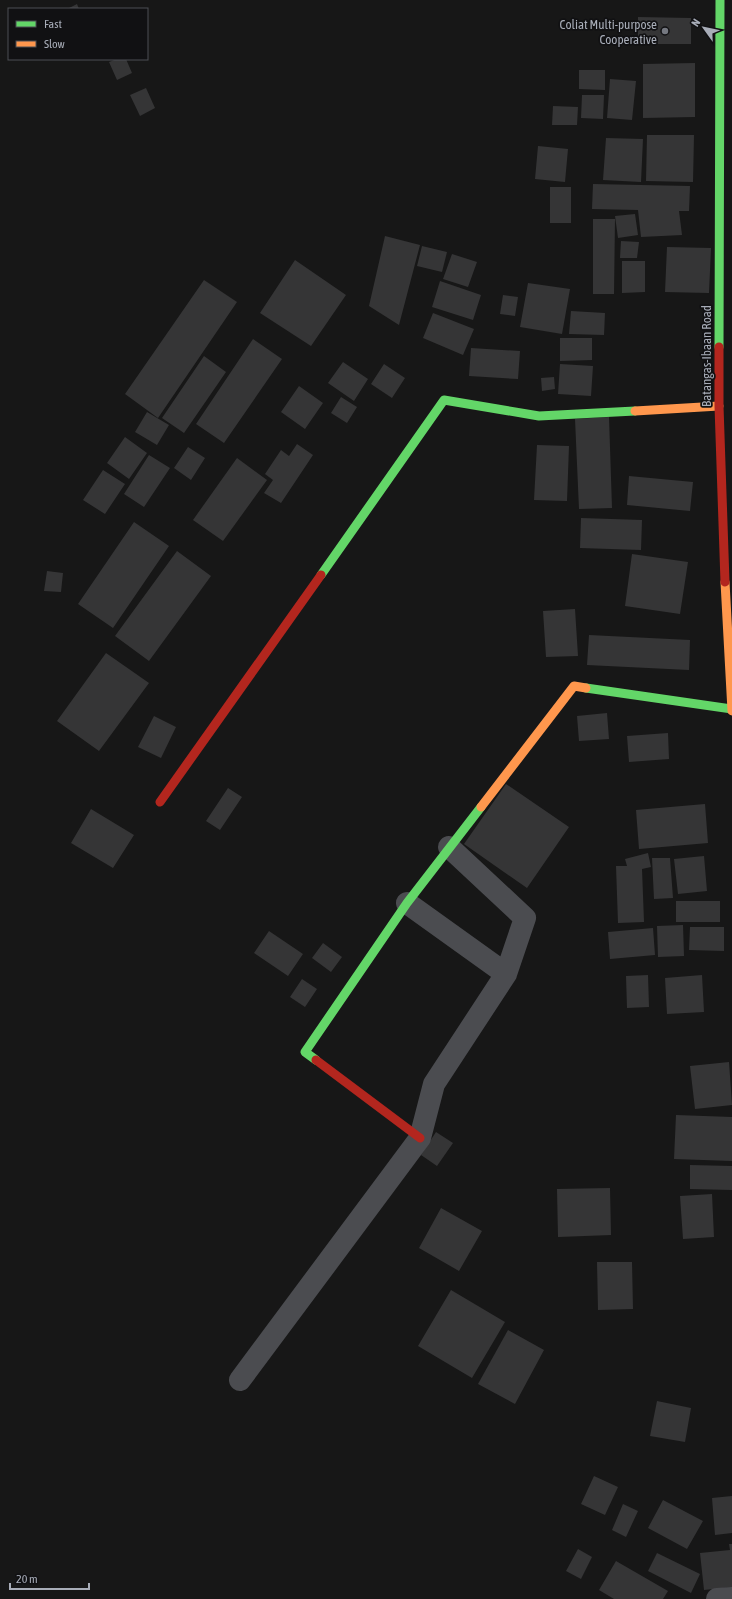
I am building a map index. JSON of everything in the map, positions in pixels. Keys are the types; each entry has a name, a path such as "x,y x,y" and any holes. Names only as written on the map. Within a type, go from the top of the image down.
{"street":[{"name":"Batangas-Ibaan Road","path":"720,0 719,406 723,541 732,710"},
{"path":"160,802 444,400 539,416 719,406"},
{"path":"420,1138 305,1052 406,904 574,686 732,710"},
{"path":"240,1380 420,1138 434,1084 506,974 525,918 450,847"},
{"path":"406,904 506,974"},
{"path":"717,1599 732,1598"}],"building":[{"path":"77,4 79,8 69,8"},
{"name":"Coliat Multi-purpose Cooperative","path":"638,17 691,18 691,44 638,44"},
{"path":"114,60 126,60 132,73 117,80 109,62"},
{"path":"695,63 695,117 643,118 643,64"},
{"path":"579,70 605,70 605,90 579,89"},
{"path":"610,79 636,81 632,120 607,118"},
{"path":"146,88 155,108 140,116 130,95"},
{"path":"582,95 604,95 603,119 581,118"},
{"path":"553,106 578,107 577,125 552,125"},
{"path":"647,135 694,135 693,182 646,181"},
{"path":"606,138 643,139 641,182 603,180"},
{"path":"538,146 568,149 565,182 535,179"},
{"path":"593,184 690,186 689,211 679,211 682,235 641,237 638,210 592,209"},
{"path":"550,187 571,187 571,223 550,223"},
{"path":"635,214 638,235 618,238 615,216"},
{"path":"593,219 615,219 614,294 593,294"},
{"path":"385,236 420,245 399,325 369,306"},
{"path":"621,241 639,242 637,258 620,258"},
{"path":"422,246 447,252 442,272 417,266"},
{"path":"667,247 711,248 709,293 665,292"},
{"path":"452,254 477,262 468,287 443,279"},
{"path":"295,260 346,295 311,346 260,313"},
{"path":"622,261 645,261 645,292 622,293"},
{"path":"204,280 237,302 158,418 125,394"},
{"path":"440,281 481,295 473,320 432,307"},
{"path":"528,283 570,289 562,334 520,327"},
{"path":"503,295 518,297 515,316 500,314"},
{"path":"571,311 605,313 604,335 569,334"},
{"path":"433,313 474,329 463,355 423,338"},
{"path":"560,338 592,338 592,360 560,361"},
{"path":"253,339 282,359 224,443 196,424"},
{"path":"471,348 520,351 518,379 469,376"},
{"path":"204,356 226,372 184,433 162,418"},
{"path":"343,362 368,379 354,401 328,383"},
{"path":"384,364 405,378 392,398 371,384"},
{"path":"560,364 593,366 591,396 558,394"},
{"path":"554,377 555,389 542,391 541,378"},
{"path":"299,386 323,403 305,429 281,412"},
{"path":"341,397 357,407 347,423 331,413"},
{"path":"147,412 169,425 157,445 135,432"},
{"path":"609,417 612,508 579,509 575,419"},
{"path":"125,437 147,453 129,479 107,463"},
{"path":"297,444 313,455 281,503 264,493 273,480 265,474 281,450 289,456"},
{"path":"537,445 569,446 567,501 534,500"},
{"path":"188,447 205,458 191,480 174,468"},
{"path":"149,455 170,468 144,507 124,494"},
{"path":"237,458 267,480 223,541 193,520"},
{"path":"103,470 125,484 105,514 83,500"},
{"path":"629,476 693,482 690,511 627,505"},
{"path":"581,518 642,520 641,550 580,548"},
{"path":"134,522 169,546 113,628 78,604"},
{"path":"177,551 211,576 149,661 115,636"},
{"path":"632,554 688,562 680,614 625,606"},
{"path":"47,571 63,573 61,592 44,591"},
{"path":"575,609 578,656 546,657 543,611"},
{"path":"589,635 690,640 689,670 587,665"},
{"path":"106,653 149,683 99,751 57,721"},
{"path":"607,713 609,739 579,741 577,716"},
{"path":"154,716 176,727 161,758 138,747"},
{"path":"668,733 669,759 629,762 627,736"},
{"path":"506,784 569,827 527,888 464,844"},
{"path":"228,788 242,797 220,830 206,821"},
{"path":"705,804 708,843 639,849 636,810"},
{"path":"91,809 134,835 113,868 71,843"},
{"path":"648,853 651,867 642,869 644,922 618,923 616,866 627,866 625,859"},
{"path":"704,856 707,891 678,894 674,859"},
{"path":"652,858 670,858 673,898 654,899"},
{"path":"676,901 720,901 720,922 676,922"},
{"path":"683,925 684,956 658,957 657,926"},
{"path":"690,927 724,927 724,951 689,950"},
{"path":"653,928 655,955 610,959 608,932"},
{"path":"269,931 303,954 288,976 254,953"},
{"path":"323,943 342,957 331,972 312,958"},
{"path":"648,975 649,1007 627,1008 626,976"},
{"path":"702,975 704,1012 667,1014 665,978"},
{"path":"302,979 317,989 305,1007 290,997"},
{"path":"729,1062 732,1105 695,1109 690,1066"},
{"path":"676,1115 732,1117 732,1161 674,1159"},
{"path":"436,1132 453,1143 437,1166 421,1155"},
{"path":"690,1165 732,1166 732,1190 690,1189"},
{"path":"610,1188 611,1235 558,1237 557,1189"},
{"path":"712,1194 714,1237 683,1239 680,1196"},
{"path":"441,1208 482,1231 459,1271 419,1248"},
{"path":"597,1262 632,1262 633,1309 598,1310"},
{"path":"451,1290 505,1322 472,1378 418,1346"},
{"path":"508,1330 544,1350 515,1404 478,1384"},
{"path":"657,1401 691,1408 685,1442 650,1436"},
{"path":"594,1476 618,1487 605,1515 581,1504"},
{"path":"732,1496 732,1533 715,1535 712,1498"},
{"path":"663,1500 703,1521 687,1549 648,1528"},
{"path":"623,1504 638,1511 626,1537 612,1530"},
{"path":"729,1544 732,1544 732,1587 704,1590 700,1553 730,1550"},
{"path":"578,1549 592,1557 581,1579 566,1571"},
{"path":"657,1553 700,1574 691,1593 648,1571"},
{"path":"616,1561 668,1591 663,1599 614,1599 599,1590"}],"traffic: fast":[{"path":"719,347 720,0"},
{"path":"321,575 444,400 539,416 635,411"},
{"path":"586,688 732,709"},
{"path":"316,1060 305,1052 407,903 481,807"}],"traffic: slow":[{"path":"635,411 719,406"},
{"path":"725,582 732,711"},
{"path":"481,807 574,686 586,688"}],"traffic: jam":[{"path":"719,347 719,406 725,582"},
{"path":"160,802 321,575"},
{"path":"316,1060 420,1138"}],"place":[{"name":"Coliat Multi-purpose Cooperative","path":"665,31"}]}
